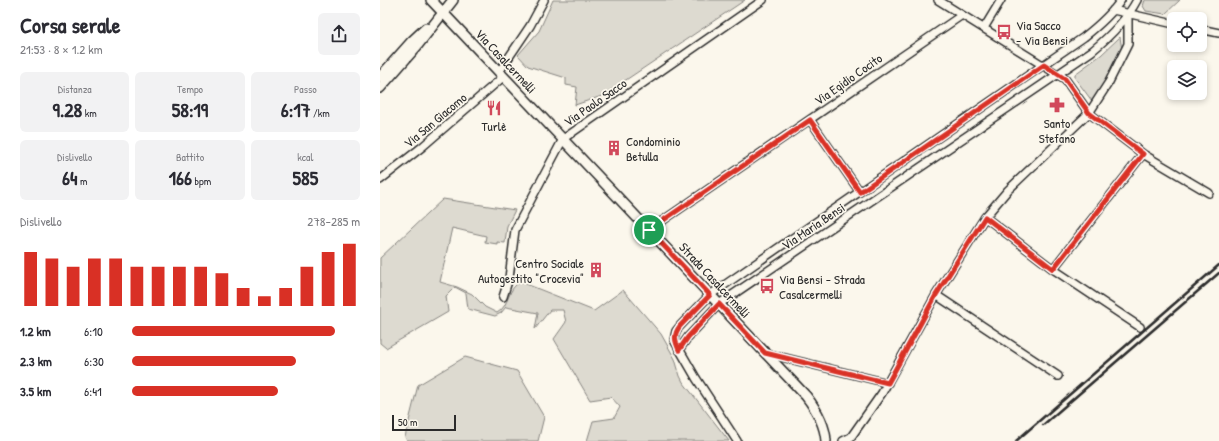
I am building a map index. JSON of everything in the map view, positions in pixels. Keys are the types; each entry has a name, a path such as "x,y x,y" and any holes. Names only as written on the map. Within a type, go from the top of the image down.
{"main road":[{"name":"Via Casalcermelli","path":"431,0 563,139"},
{"path":"380,77 454,0"},
{"path":"380,88 417,46 443,12"},
{"name":"Strada Casalcermelli","path":"563,139 802,392 822,422 826,441"}],"street":[{"name":"Via San Giacomo","path":"380,180 422,148 501,74 544,0"},
{"name":"Via Paolo Sacco","path":"503,297 509,278 514,230 563,139 763,0"},
{"path":"938,0 1065,79 1089,113 1143,154 1209,194"},
{"path":"984,28 1001,0"},
{"name":"Via Maria Bensi","path":"737,441 674,340 676,331 680,326 710,295 1092,31 1113,10 1120,0"},
{"name":"Via Maria Bensi","path":"679,350 688,337 719,304 1098,46 1128,15 1137,0"},
{"path":"1113,10 1128,15 1167,23"},
{"name":"Via Egidio Cocito","path":"649,230 962,15"},
{"path":"843,441 851,437 888,383 936,295 985,217 1008,190 1089,113 1109,82 1128,44 1128,15"},
{"path":"1207,30 1219,33"},
{"path":"810,120 860,192"},
{"path":"1053,269 1143,154"},
{"path":"985,217 1053,269 1140,327"},
{"path":"936,295 1058,376"},
{"path":"765,353 888,383"}],"shaded area":[{"path":"553,0 745,0 602,96 575,105 577,87 566,85 566,78 528,66 518,55 539,31"},
{"path":"1145,0 1180,0 1165,14 1146,11 1143,6"},
{"path":"1120,37 1122,50 1107,79 1094,101 1092,101 1075,78 1075,74 1101,55"},
{"path":"443,199 515,210 507,226 505,243 497,242 497,244 485,242 486,236 452,228 440,282 457,287 472,294 485,307 497,313 504,306 516,284 521,282 594,311 623,290 661,334 675,359 683,382 729,441 587,441 593,421 614,418 620,407 611,397 590,400 554,339 566,322 563,310 550,310 535,329 538,313 506,307 501,313 495,316 468,309 466,293 455,287 446,296 448,312 386,348 380,343 380,258"},
{"path":"465,357 517,371 544,417 538,441 407,441 405,437 418,385"}],"railway":[{"path":"1016,441 1219,265"},
{"path":"1043,425 1219,273"}],"place":[{"name":"Via Sacco - Via Bensi","path":"1004,32"},
{"name":"Santo Stefano","path":"1057,105"},
{"name":"Turlè","path":"494,108"},
{"name":"Condominio Betulla","path":"614,148"},
{"name":"Centro Sociale Autogestito \"Crocevia\"","path":"596,270"},
{"name":"Via Bensi - Strada Casalcermelli","path":"767,286"}],"route":[{"path":"1044,65 1065,79 1089,113 1143,154 1053,269 985,217 936,295 888,383 765,353 719,304 688,337 679,350 674,340 676,331 710,295 649,230 810,120 860,192 1044,65"}]}
